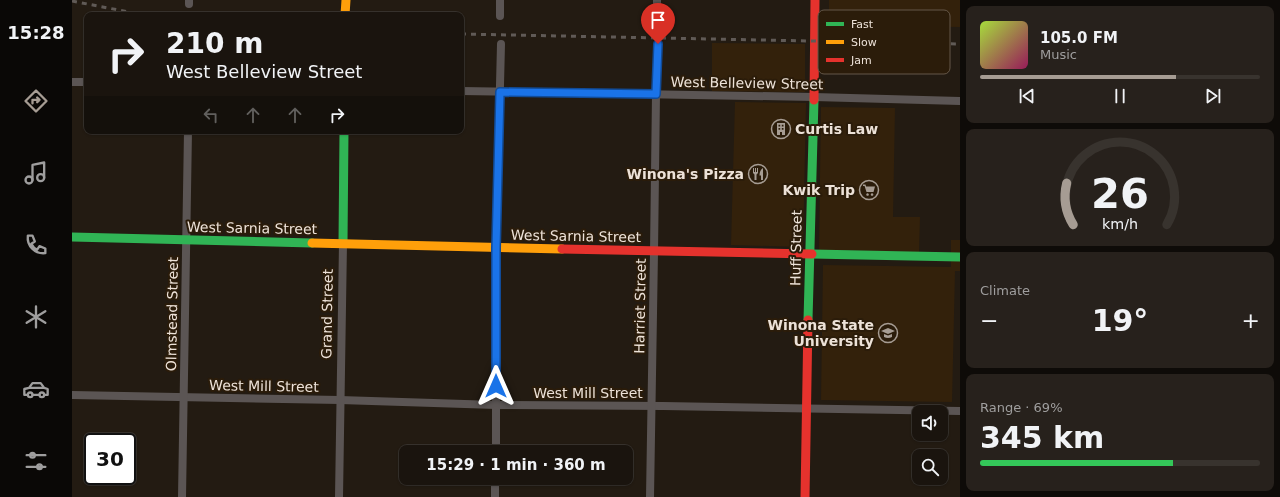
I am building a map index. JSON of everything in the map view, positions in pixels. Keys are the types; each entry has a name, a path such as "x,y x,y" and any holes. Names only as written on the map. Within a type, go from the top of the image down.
{"street":[{"path":"345,12 346,0"},
{"path":"500,0 500,16"},
{"path":"657,0 657,23"},
{"name":"Huff Street","path":"805,497 815,0"},
{"path":"496,445 496,248 501,44"},
{"name":"Harriet Street","path":"650,497 658,44"},
{"path":"72,82 84,82"},
{"name":"West Belleview Street","path":"464,91 814,96 960,101"},
{"name":"Olmstead Street","path":"182,497 188,134"},
{"name":"Grand Street","path":"339,497 344,134"},
{"name":"West Sarnia Street","path":"72,237 654,252 960,257"},
{"name":"West Mill Street","path":"72,395 340,400 496,405 960,411"},
{"path":"495,485 495,497"}],"shaded area":[{"path":"829,0 960,0 960,27 950,27 950,10 829,10"},
{"path":"712,43 805,44 805,92 712,91"},
{"path":"735,102 806,103 803,247 731,245"},
{"path":"821,107 895,108 893,217 920,217 919,252 819,250"},
{"name":"Winona State University","path":"951,240 960,240 960,271 955,271 952,402 821,400 823,265 951,267"}],"railway":[{"path":"72,1 129,12"},
{"path":"464,34 818,41"},
{"path":"950,44 960,44"}],"traffic: fast":[{"path":"808,320 814,100"},
{"path":"343,243 344,134"},
{"path":"72,237 312,243"},
{"path":"812,254 960,257"}],"traffic: slow":[{"path":"345,12 346,0"},
{"path":"312,243 562,249"}],"traffic: jam":[{"path":"814,100 815,0"},
{"path":"562,249 812,254"},
{"path":"805,497 808,320"}],"place":[{"name":"Curtis Law","path":"781,129"},
{"name":"Winona's Pizza","path":"758,174"},
{"name":"Kwik Trip","path":"869,190"},
{"name":"Winona State University","path":"888,333"}],"route":[{"path":"496,386 496,248 500,92 656,94 658,44"}]}
